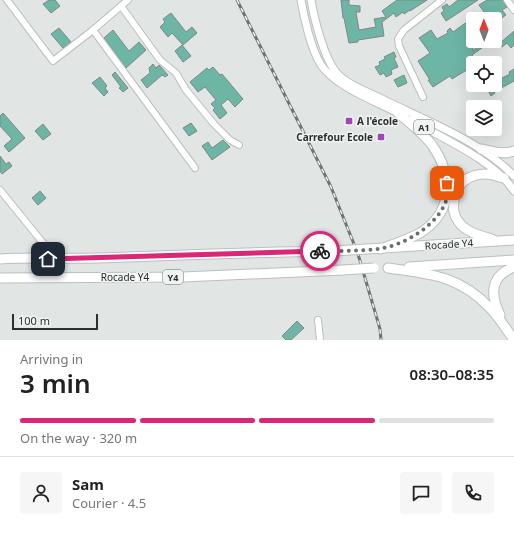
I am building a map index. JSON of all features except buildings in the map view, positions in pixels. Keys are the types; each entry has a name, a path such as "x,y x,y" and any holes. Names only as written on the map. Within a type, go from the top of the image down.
{"highway":[{"path":"380,249 404,241 421,232 442,210 447,194 447,183 443,165 432,146 421,133 398,113"},
{"path":"481,149 507,153 514,151"},
{"path":"500,241 480,236 466,229 458,221 453,210 454,198 458,185 466,179 476,175 487,174 504,178"},
{"name":"Rocade Y4","path":"0,259 56,259 334,251 514,240"},
{"name":"Rocade Y4","path":"0,278 183,277 388,268 514,260"},
{"path":"514,267 507,269 498,276 494,286 494,302 500,314 514,331"},
{"path":"388,268 432,274 451,280 472,291 490,308 514,340"}],"main road":[{"name":"A1","path":"301,0 308,31 321,65 345,86 398,113 487,163 504,178 514,191"},
{"name":"A1","path":"311,0 321,39 336,72 357,87 481,149 500,162 514,176"}],"street":[{"path":"7,0 53,61 128,0"},
{"path":"423,97 399,46 398,39 404,30 442,0"},
{"path":"507,0 514,10"},
{"path":"121,6 160,60 176,74 186,90 210,119 230,140 239,145"},
{"path":"93,30 196,168"},
{"path":"0,190 56,259"},
{"path":"318,320 320,340"}],"railway":[{"path":"237,0 331,187 358,254 380,329 381,340"}],"way so far":[{"path":"320,251 380,249 404,241 421,232 442,210 447,194 447,183"}],"place":[{"name":"A l'école","path":"349,121"},
{"name":"Carrefour Ecole","path":"381,137"}],"route":[{"path":"48,259 320,251"}]}
